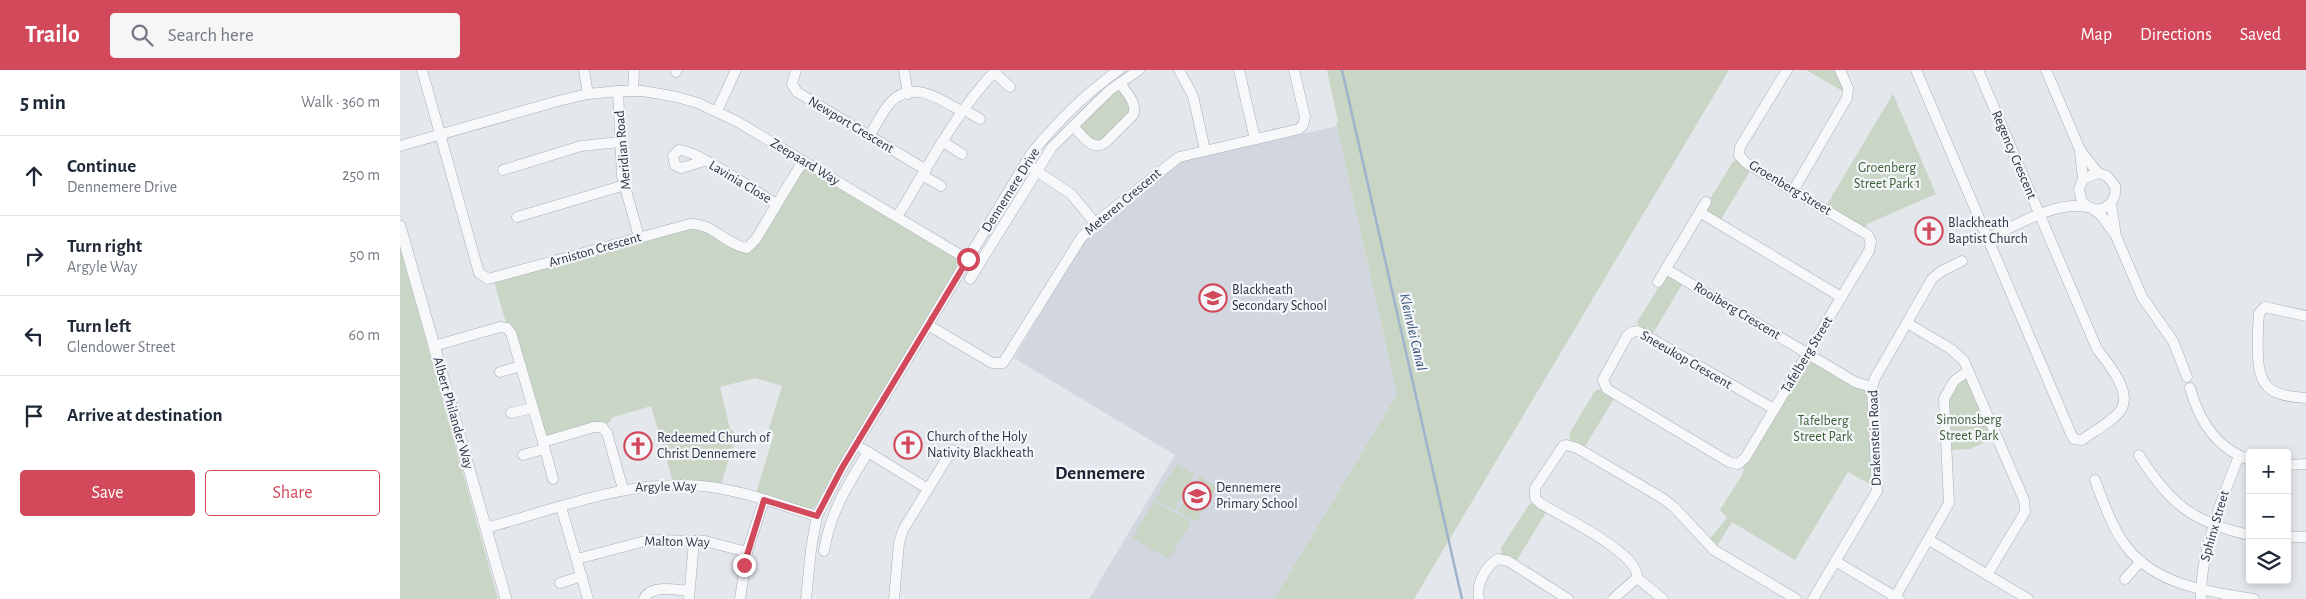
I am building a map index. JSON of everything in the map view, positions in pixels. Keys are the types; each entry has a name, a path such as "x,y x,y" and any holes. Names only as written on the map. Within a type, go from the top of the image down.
{"street":[{"path":"422,70 440,135"},
{"path":"584,70 588,94"},
{"path":"633,91 634,70"},
{"path":"717,111 736,70"},
{"name":"Newport Crescent","path":"796,70 792,84 797,92 869,136 941,186"},
{"path":"904,70 908,94"},
{"name":"Dennemere Drive","path":"809,599 811,549 817,516 856,445 1025,164 1039,144 1092,91 1119,70"},
{"name":"Dennemere Drive","path":"970,279 1052,147 1110,90 1140,70"},
{"path":"1179,70 1193,96 1204,150"},
{"path":"1239,70 1254,139"},
{"name":"Meteren Crescent","path":"928,324 992,363 1003,363 1076,244 1095,223 1173,160 1185,154 1299,129 1303,125 1305,117 1294,70"},
{"name":"Groenberg Street","path":"1787,70 1739,152 1742,160 1868,235 1871,242"},
{"path":"1793,191 1847,98 1848,88 1840,70"},
{"path":"1916,70 2071,434 2074,439 2082,440 2119,412 2124,401 2115,371 2097,349 2040,215 2058,208 2079,205 2100,210 2115,198 2115,186 2107,176 2098,173 2080,150 2046,70"},
{"name":"Regency Crescent","path":"1978,70 2040,215 1988,238"},
{"path":"897,217 962,110 995,71 1010,87"},
{"path":"1073,126 1094,146 1100,146 1105,143 1135,111 1134,105 1120,83"},
{"name":"Meridian Road","path":"618,91 620,142 625,185 639,237"},
{"name":"Zeepaard Way","path":"400,146 588,94 633,91 677,96 717,111 968,259"},
{"path":"869,136 891,102 908,94 929,93 980,119"},
{"name":"Arniston Crescent","path":"440,135 479,273 485,279 492,279 686,224 699,224 708,227 747,248 756,239 802,161"},
{"path":"503,170 581,146 620,142"},
{"path":"942,142 962,154"},
{"path":"2080,150 2082,202 2101,215 2116,236 2142,297 2173,342 2187,377"},
{"name":"Lavinia Close","path":"704,161 776,204"},
{"path":"1025,164 1071,194 1095,223"},
{"path":"2058,208 2081,184 2098,173"},
{"path":"517,217 625,185"},
{"path":"1658,282 1706,202"},
{"path":"2111,203 2116,236"},
{"path":"1701,213 1842,297"},
{"name":"Albert Philander Way","path":"400,226 506,599"},
{"name":"Tafelberg Street","path":"1738,464 1745,458 1842,297 1869,251 1871,242"},
{"name":"Drakenstein Road","path":"1813,599 1878,488 1872,387 1876,375 1936,275 1962,262"},
{"name":"Rooiberg Crescent","path":"1666,269 1855,382 1872,387"},
{"path":"2306,316 2269,307 2264,308 2259,313 2257,334 2260,378 2276,393 2306,398"},
{"path":"1907,323 1957,354 1964,361 2025,505 2025,512 1987,575"},
{"path":"434,346 505,327 511,332 553,479"},
{"name":"Sneeukop Crescent","path":"1738,464 1729,462 1607,389 1604,384 1604,376 1625,339 1634,331 1644,333 1774,410"},
{"path":"500,372 521,366"},
{"path":"1835,561 1896,598 1947,510 1950,499 1944,399 1954,381 1968,371"},
{"path":"2190,388 2202,422 2216,440 2239,456 2246,459"},
{"path":"511,413 533,408"},
{"path":"523,455 597,427 604,428 623,489"},
{"path":"856,445 928,489"},
{"path":"1663,599 1637,578 1635,568 1618,551 1540,504 1535,498 1535,488 1563,446 1569,445 1582,451 1662,498 1674,507 1714,550 1796,599"},
{"path":"894,599 901,537 952,450"},
{"path":"824,551 836,504 868,452"},
{"path":"2139,455 2168,494 2188,514 2246,534"},
{"name":"Sphinx Street","path":"2201,594 2204,562 2221,501 2239,456"},
{"path":"2291,465 2306,464"},
{"path":"2095,480 2126,546 2147,567 2201,594 2254,599"},
{"name":"Argyle Way","path":"486,528 623,489 658,485 709,486 817,516"},
{"path":"740,599 748,552 764,500"},
{"path":"561,507 588,599"},
{"path":"2291,537 2306,537"},
{"path":"1929,540 2028,599"},
{"name":"Malton Way","path":"577,559 641,541 694,541 720,544 748,552"},
{"path":"644,599 646,594 652,590 689,595 694,541"},
{"path":"1479,599 1479,583 1490,565 1498,559 1508,561 1568,599"},
{"path":"2125,579 2142,561"},
{"path":"560,583 582,576"},
{"path":"1614,599 1637,578"}],"shaded area":[{"name":"Blackheath Secondary School","path":"1337,126 1397,394 1274,599 1089,599 1175,455 1014,358 1086,238 1182,161"}],"green space":[{"path":"1327,70 1729,70 1414,599 1274,599 1397,394 1336,122 1338,122"},
{"path":"1806,70 1837,70 1846,93"},
{"path":"1118,90 1121,91 1133,110 1104,141 1096,143 1080,128 1080,125 1105,98"},
{"name":"Groenberg Street Park 1","path":"1893,94 1936,194 1867,224 1866,231 1826,206"},
{"path":"1736,160 1752,168 1720,221 1707,213 1706,206 1732,163"},
{"path":"806,168 955,258 957,263 956,269 832,475 815,507 810,509 758,494 757,490 774,434 768,432 782,386 755,378 720,387 730,429 737,434 721,484 673,482 651,406 611,418 611,421 605,425 546,436 542,432 511,324 506,323 494,282 688,226 707,230 744,253 749,253 799,171"},
{"path":"400,247 498,599 400,599"},
{"path":"1667,274 1683,283 1652,335 1639,326 1637,322"},
{"name":"Tafelberg Street Park","path":"1812,361 1868,392 1875,487 1848,472 1795,560 1732,522 1715,549 1707,542 1727,518 1720,510 1742,475 1745,463 1808,362"},
{"name":"Simonsberg Street Park","path":"1964,378 1967,379 1994,438 1970,449 1950,450 1947,398 1955,384"},
{"path":"1600,389 1615,397 1584,448 1570,440 1569,434 1595,391"},
{"path":"1177,464 1195,474 1174,510 1156,499"},
{"path":"1199,476 1217,487 1196,522 1178,512"},
{"path":"1154,501 1191,522 1169,559 1133,538"},
{"path":"1530,503 1547,511 1515,563 1502,555 1501,548"}],"waterway":[{"name":"Kleinvlei Canal","path":"1342,70 1462,599"}],"place":[{"name":"Blackheath Baptist Church","path":"1929,231"},
{"name":"Blackheath Secondary School","path":"1213,298"},
{"name":"Church of the Holy Nativity Blackheath","path":"908,445"},
{"name":"Redeemed Church of Christ Dennemere","path":"638,446"},
{"name":"Dennemere Primary School","path":"1197,496"}],"district":[{"name":"Dennemere","path":"1100,473"}],"route":[{"path":"744,565 764,500 817,516 842,468 968,259"}]}
